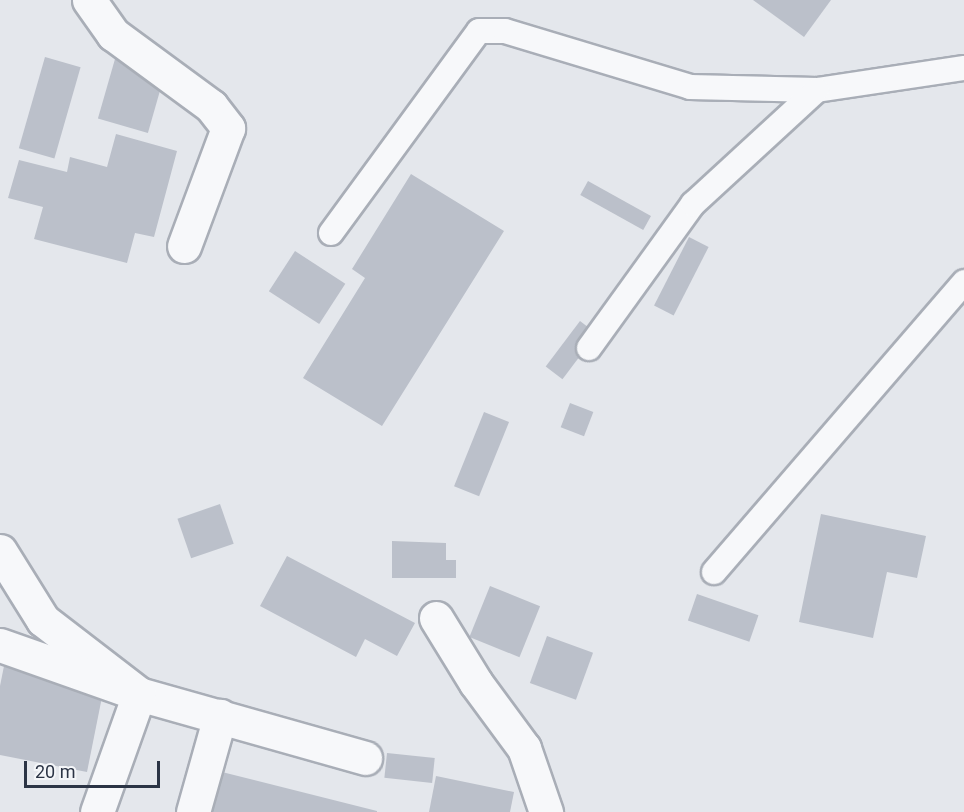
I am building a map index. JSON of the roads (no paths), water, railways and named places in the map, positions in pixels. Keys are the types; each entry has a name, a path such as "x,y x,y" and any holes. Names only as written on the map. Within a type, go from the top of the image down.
{"street":[{"path":"89,0 113,34 211,106 228,128 184,246"},
{"path":"0,551 43,620 139,694"},
{"path":"436,618 476,683 524,748 546,812"},
{"path":"0,645 139,694 365,758"},
{"path":"97,812 139,694"},
{"path":"194,812 220,716"}],"lane":[{"path":"331,233 479,31 506,31 690,87 818,90 964,68"},
{"path":"589,348 693,204 818,90"},
{"path":"714,572 964,282"}]}
